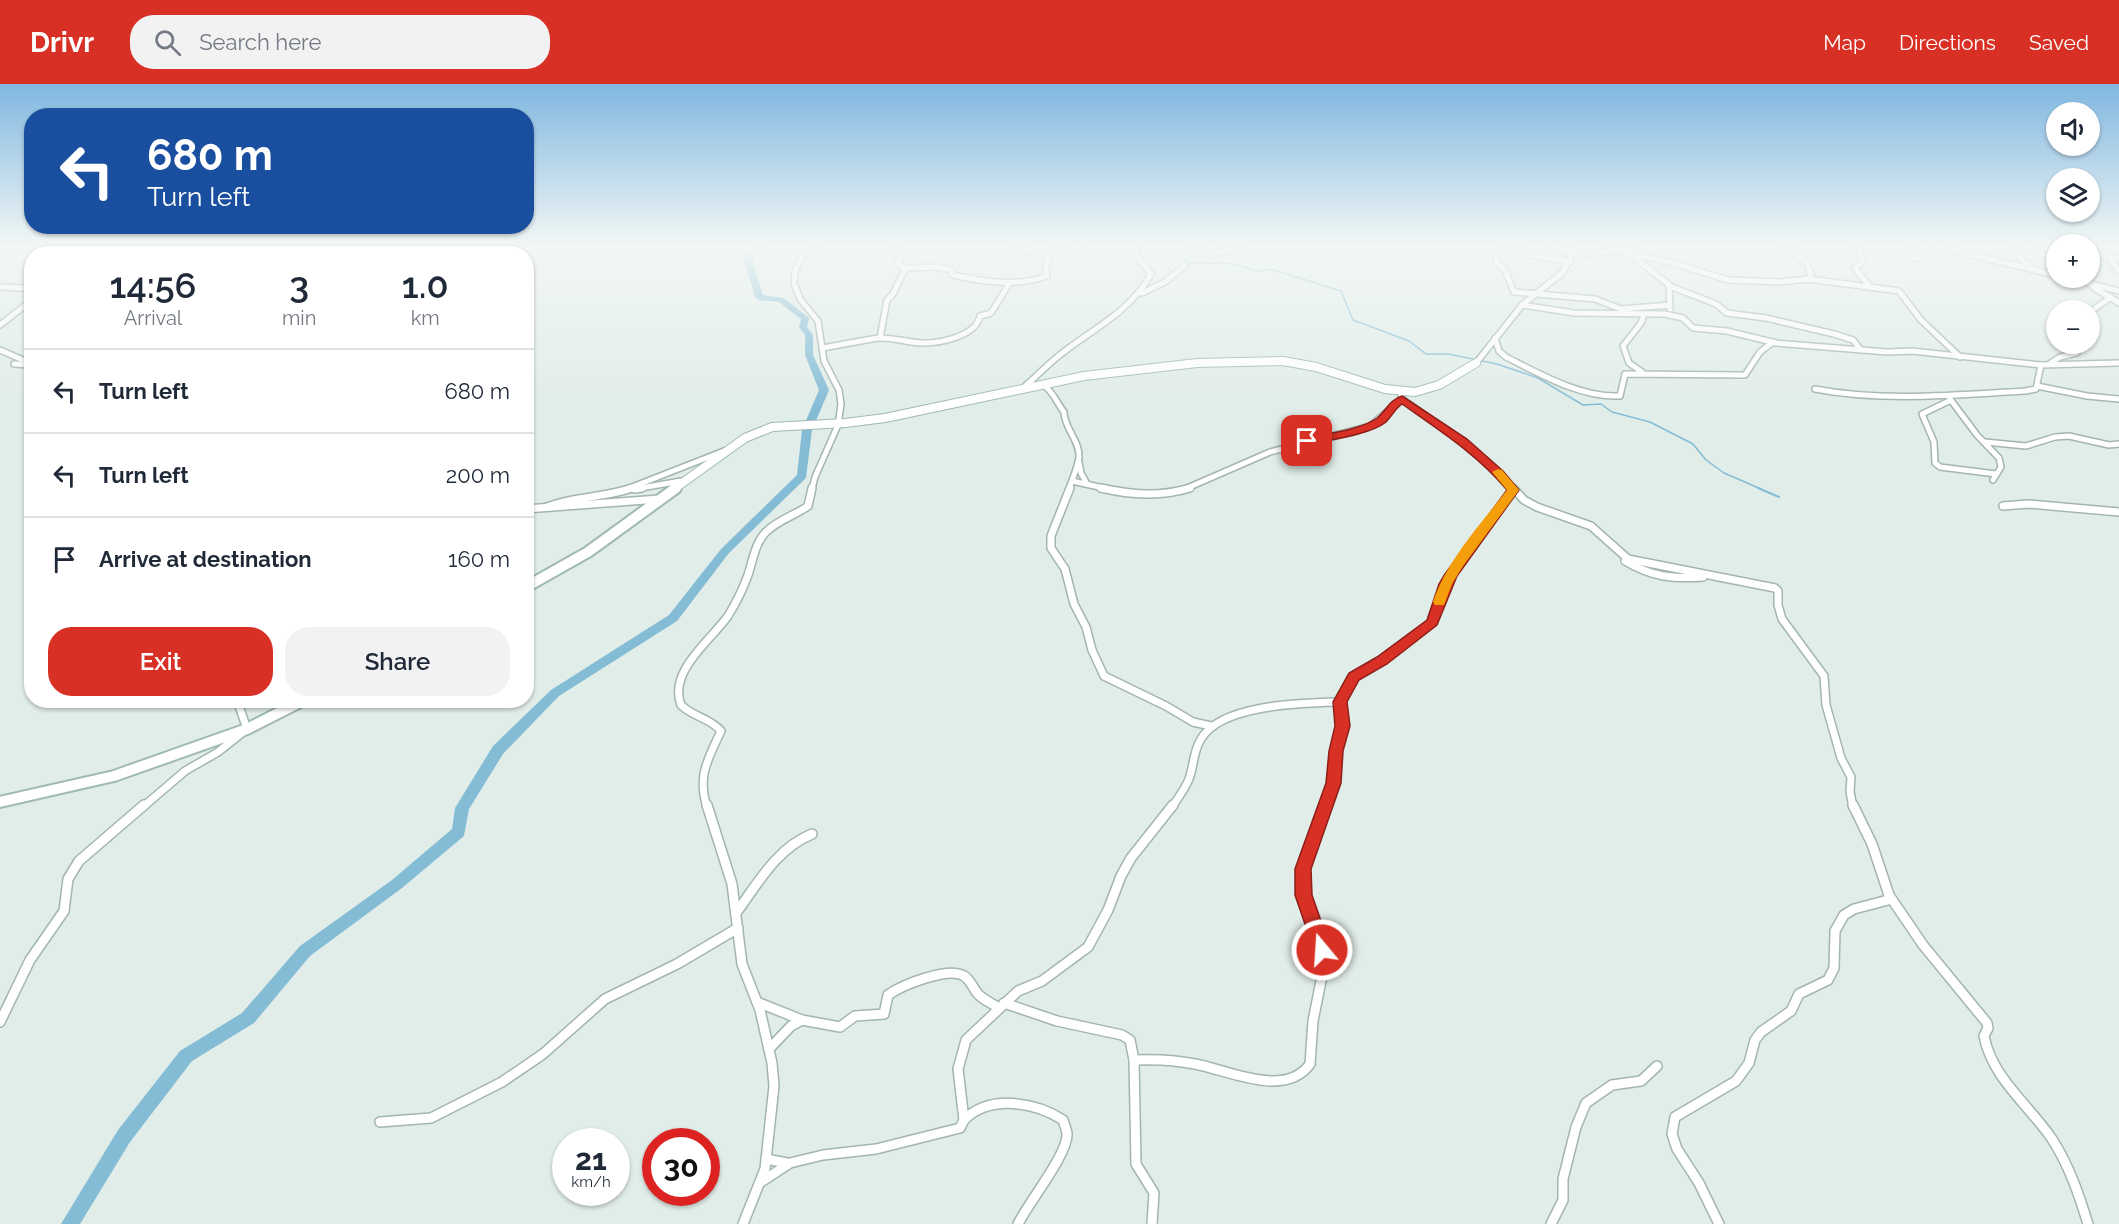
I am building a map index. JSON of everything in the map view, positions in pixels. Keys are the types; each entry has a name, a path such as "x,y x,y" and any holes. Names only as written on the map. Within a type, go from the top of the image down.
{"street":[{"path":"743,1224 766,1159 774,1086 760,1010 742,964 732,884 702,791 704,768 721,731 709,719 681,705 678,698 679,686 690,662 728,615 745,582 763,534 776,523 808,506 815,477 838,425 841,404 839,390 826,365 818,321 801,300"},
{"path":"880,338 887,300"},
{"path":"822,348 880,338 925,343 962,335 979,321 980,316 991,314 999,300"},
{"path":"1022,390 1061,354 1122,312 1133,300"},
{"path":"1072,481 1115,492 1165,494 1193,488 1230,468 1270,452 1370,426 1383,419 1391,407 1404,396 1453,379 1476,363 1528,300"},
{"path":"1599,300 1626,309 1670,305"},
{"path":"1669,315 1670,300"},
{"path":"1707,300 1716,304 1726,313 1766,318 1834,334 1852,340 1861,350"},
{"path":"1907,300 1929,328 1960,357"},
{"path":"1522,305 1574,313 1669,315 1683,318 1693,328 1727,331 1774,342 1861,350 1912,351 2041,365 2119,363"},
{"path":"0,325 24,306"},
{"path":"1644,315 1641,323 1623,346 1629,364 1647,374"},
{"path":"1495,338 1499,351 1506,357 1574,387 1611,398 1620,396 1624,374 1629,364"},
{"path":"1624,374 1743,376 1760,352 1774,342"},
{"path":"0,350 24,360"},
{"path":"2049,364 2060,357 2073,354"},
{"path":"534,582 588,552 751,434 766,427 786,424 838,425 1153,366 1284,361 1320,367 1404,396 1499,473 1513,490 1537,507 1591,526 1632,561 1764,585 1778,591 1778,605 1782,619 1824,676 1826,705 1841,758 1851,777 1851,799 1872,844 1889,895 1923,945 1987,1023 1988,1028 1984,1036 1988,1051 2002,1076 2051,1138 2073,1180 2088,1224"},
{"path":"14,364 24,364"},
{"path":"2037,387 2041,365"},
{"path":"1042,385 1052,391 1057,404 1064,412 1064,422 1077,447 1081,473 1087,484"},
{"path":"1815,389 1853,396 1882,394 1949,399 2025,391 2037,387 2119,399"},
{"path":"1949,399 1977,435 1999,458 2001,467 1995,477 1940,467 1935,463 1936,443 1922,414 1949,399"},
{"path":"1985,441 2026,446 2055,436 2069,436 2109,445 2119,444"},
{"path":"618,493 693,461 729,450"},
{"path":"1079,456 1063,509 1051,536 1051,548 1065,570 1074,604 1086,627 1092,650 1104,676 1166,706 1193,722 1211,726"},
{"path":"547,507 568,498 618,493 669,482 681,481 683,483"},
{"path":"1134,1060 1149,1059 1183,1063 1229,1072 1258,1081 1297,1076 1307,1070 1310,1064 1313,1021 1324,966 1321,943 1304,895 1303,869 1334,783 1336,751 1342,726 1340,702 1354,676 1382,661 1432,622 1452,574 1513,490"},
{"path":"534,508 662,499"},
{"path":"2003,506 2028,504 2119,512"},
{"path":"964,1120 958,1061 966,1040 1018,991 1042,981 1088,947 1108,910 1121,876 1131,858 1171,808 1189,779 1197,746 1211,726 1228,717 1295,703 1340,702"},
{"path":"240,708 247,729"},
{"path":"0,802 114,776 247,729 288,708"},
{"path":"0,1022 30,960 64,911 68,879 79,861 185,771 218,752 247,729"},
{"path":"736,913 766,872 788,848 802,837 812,834"},
{"path":"1719,1224 1699,1183 1677,1149 1672,1134 1673,1122 1676,1117 1736,1081 1749,1063 1755,1040 1761,1032 1791,1011 1799,994 1829,980 1834,973 1834,929 1844,915 1856,909 1880,904 1888,900 1889,895"},
{"path":"380,1122 431,1118 495,1086 543,1054 605,999 677,964 738,928"},
{"path":"756,1002 802,1020 840,1027 855,1016 884,1014 888,995 900,987 950,972 966,977 979,995 1001,1006 1066,1024 1122,1035 1130,1040 1134,1060 1136,1164 1138,1175 1152,1186 1154,1193 1156,1202 1152,1224"},
{"path":"769,1049 791,1026 802,1020"},
{"path":"1551,1224 1563,1200 1563,1179 1576,1127 1586,1103 1612,1085 1641,1081 1658,1066"},
{"path":"766,1159 779,1163 790,1163 823,1155 876,1149 910,1139 947,1132 960,1128 964,1120 979,1107 993,1104 1014,1104 1046,1110 1065,1124 1068,1130 1067,1141 1053,1169 1022,1212 1018,1224"},
{"path":"759,1183 790,1163"}],"waterway":[{"path":"70,1224 124,1136 186,1056 248,1018 305,951 397,884 459,832 462,808 498,750 555,693 673,618 725,551 802,476 807,430 824,390 809,355 809,335 803,327 805,318 781,300"},
{"path":"1345,300 1353,320 1409,341 1426,354 1448,354 1497,364 1538,378 1583,405 1601,404 1612,412 1650,422 1693,444 1706,460 1724,473 1761,489"},
{"path":"1758,488 1779,497"}],"slow traffic":[{"path":"1440,602 1446,584 1458,564 1513,490 1498,472"}],"route":[{"path":"1307,441 1370,426 1383,419 1391,407 1402,399 1450,431 1499,473 1513,490 1458,564 1446,584 1432,622 1426,629 1398,647 1382,661 1354,676 1340,702 1342,726 1336,751 1334,783 1312,839 1303,869 1302,882 1322,950"}]}
